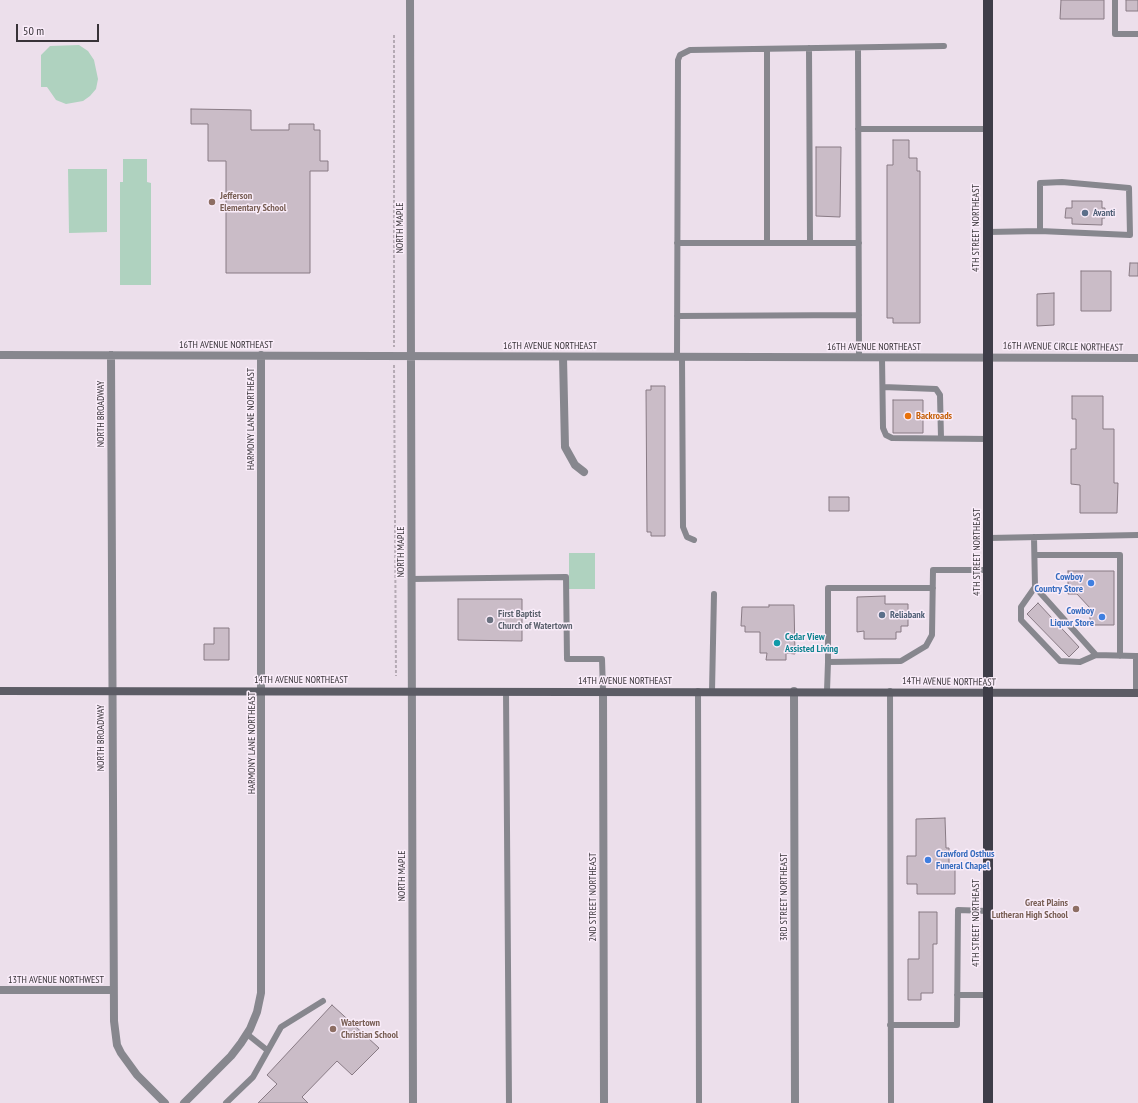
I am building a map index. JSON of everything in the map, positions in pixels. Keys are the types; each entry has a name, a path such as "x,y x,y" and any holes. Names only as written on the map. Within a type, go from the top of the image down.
{"main road":[{"name":"4TH STREET NORTHEAST","path":"988,0 988,1103"},
{"name":"14TH AVENUE NORTHEAST","path":"0,691 411,690 1137,693"}],"street":[{"name":"NORTH MAPLE","path":"410,0 413,1103"},
{"name":"16TH AVENUE NORTHEAST","path":"0,355 989,357"},
{"name":"NORTH BROADWAY","path":"111,355 112,990 114,1021 117,1045 121,1053 137,1075 165,1103"},
{"name":"HARMONY LANE NORTHEAST","path":"184,1103 231,1056 247,1034 257,1012 262,976 261,355"},
{"path":"563,357 565,447 575,466 584,472"},
{"name":"16TH AVENUE CIRCLE NORTHEAST","path":"989,357 1138,358"},
{"name":"2ND STREET NORTHEAST","path":"603,691 604,1103"},
{"name":"3RD STREET NORTHEAST","path":"794,691 795,1103"},
{"name":"13TH AVENUE NORTHWEST","path":"0,990 112,990"}],"lane":[{"path":"1115,0 1115,34 1138,34"},
{"path":"694,540 687,537 683,528 680,357 677,316 678,60 680,55 690,50 944,46"},
{"path":"809,48 810,243"},
{"path":"858,48 859,357"},
{"path":"767,49 767,243"},
{"path":"858,129 988,129"},
{"path":"988,232 1040,231 1130,235 1129,188 1062,182 1040,183 1040,231"},
{"path":"677,243 859,243"},
{"path":"677,316 859,315"},
{"path":"882,357 883,428 886,435 892,438 988,439"},
{"path":"883,387 936,389 940,395 941,438"},
{"path":"989,538 1138,535"},
{"path":"1034,537 1035,587 1021,607 1021,620 1060,661 1080,662 1096,655 1137,656 1137,693"},
{"path":"1035,555 1120,555 1120,656"},
{"path":"828,662 901,661 926,646 932,635 933,570 989,570"},
{"path":"411,579 566,577 567,659 602,659 603,691"},
{"path":"1035,587 1096,655"},
{"path":"827,691 828,588 933,588"},
{"path":"712,691 714,594"},
{"path":"506,691 509,1103"},
{"path":"698,691 699,1103"},
{"path":"890,691 891,1103"},
{"path":"890,1025 957,1025 958,910 988,911"},
{"path":"957,995 988,995"},
{"path":"226,1103 253,1077 281,1027 323,1001"},
{"path":"247,1034 268,1050"}],"path":[{"path":"394,35 396,676"}],"green space":[{"path":"79,45 88,51 94,60 98,79 96,89 83,101 66,104 56,100 47,87 41,87 41,55 50,46"},
{"path":"123,159 147,159 147,182 151,183 151,285 120,285 120,182 123,182"},
{"path":"68,169 107,169 107,232 69,233"},
{"path":"569,553 595,553 595,589 569,589"}],"building":[{"path":"1061,0 1104,0 1104,19 1060,19"},
{"path":"1126,0 1138,0 1138,11 1126,11"},
{"path":"191,109 251,110 251,130 289,130 289,124 314,124 314,130 320,130 320,161 328,161 328,171 310,171 310,273 226,273 226,161 208,161 208,124 191,124"},
{"path":"893,140 909,140 909,158 917,158 917,171 920,171 920,323 893,323 893,318 887,318 887,165 893,165"},
{"path":"816,147 841,147 840,217 816,216"},
{"name":"Avanti","path":"1072,201 1102,201 1102,208 1105,208 1105,218 1102,218 1102,225 1072,224 1072,218 1065,218 1066,208 1072,208"},
{"path":"1130,263 1138,263 1138,276 1129,276"},
{"path":"1081,271 1111,271 1111,311 1081,311"},
{"path":"1054,293 1054,325 1037,326 1037,294"},
{"path":"651,386 665,386 665,536 651,536 651,532 647,532 646,390 651,390"},
{"path":"1072,396 1103,396 1103,429 1114,429 1114,483 1118,483 1117,513 1080,513 1080,485 1071,484 1071,449 1076,449 1076,419 1072,419"},
{"name":"Backroads","path":"893,400 923,400 923,433 893,433"},
{"path":"829,497 849,497 849,511 829,511"},
{"name":"Cowboy Country Store","path":"1068,571 1114,571 1114,625 1090,625 1090,608 1077,594 1068,594"},
{"name":"Reliabank","path":"885,596 885,604 908,604 908,626 901,626 901,632 896,632 896,639 864,639 864,631 857,632 857,597"},
{"name":"First Baptist Church of Watertown","path":"458,599 522,599 522,641 458,640"},
{"path":"1038,603 1079,647 1069,657 1027,614"},
{"name":"Cedar View Assisted Living","path":"769,605 794,605 795,654 786,653 786,660 766,660 767,653 760,653 760,632 745,632 745,626 741,626 742,607 769,607"},
{"path":"214,628 229,628 229,660 204,660 204,644 214,644"},
{"name":"Crawford Osthus Funeral Chapel","path":"945,818 946,848 949,848 949,865 955,865 955,894 917,894 917,884 907,884 907,856 916,856 916,819"},
{"path":"919,912 937,912 937,944 933,944 933,993 921,993 921,1000 908,1000 908,959 919,959"},
{"path":"332,1005 379,1048 352,1075 337,1061 302,1097 308,1103 258,1103 277,1084 267,1075"}],"place":[{"name":"Jefferson Elementary School","path":"212,202"},
{"name":"Avanti","path":"1085,213"},
{"name":"Backroads","path":"908,416"},
{"name":"Cowboy Country Store","path":"1091,583"},
{"name":"Reliabank","path":"882,615"},
{"name":"Cowboy Liquor Store","path":"1102,617"},
{"name":"First Baptist Church of Watertown","path":"490,620"},
{"name":"Cedar View Assisted Living","path":"777,643"},
{"name":"Crawford Osthus Funeral Chapel","path":"928,860"},
{"name":"Great Plains Lutheran High School","path":"1076,909"},
{"name":"Watertown Christian School","path":"333,1029"}]}
